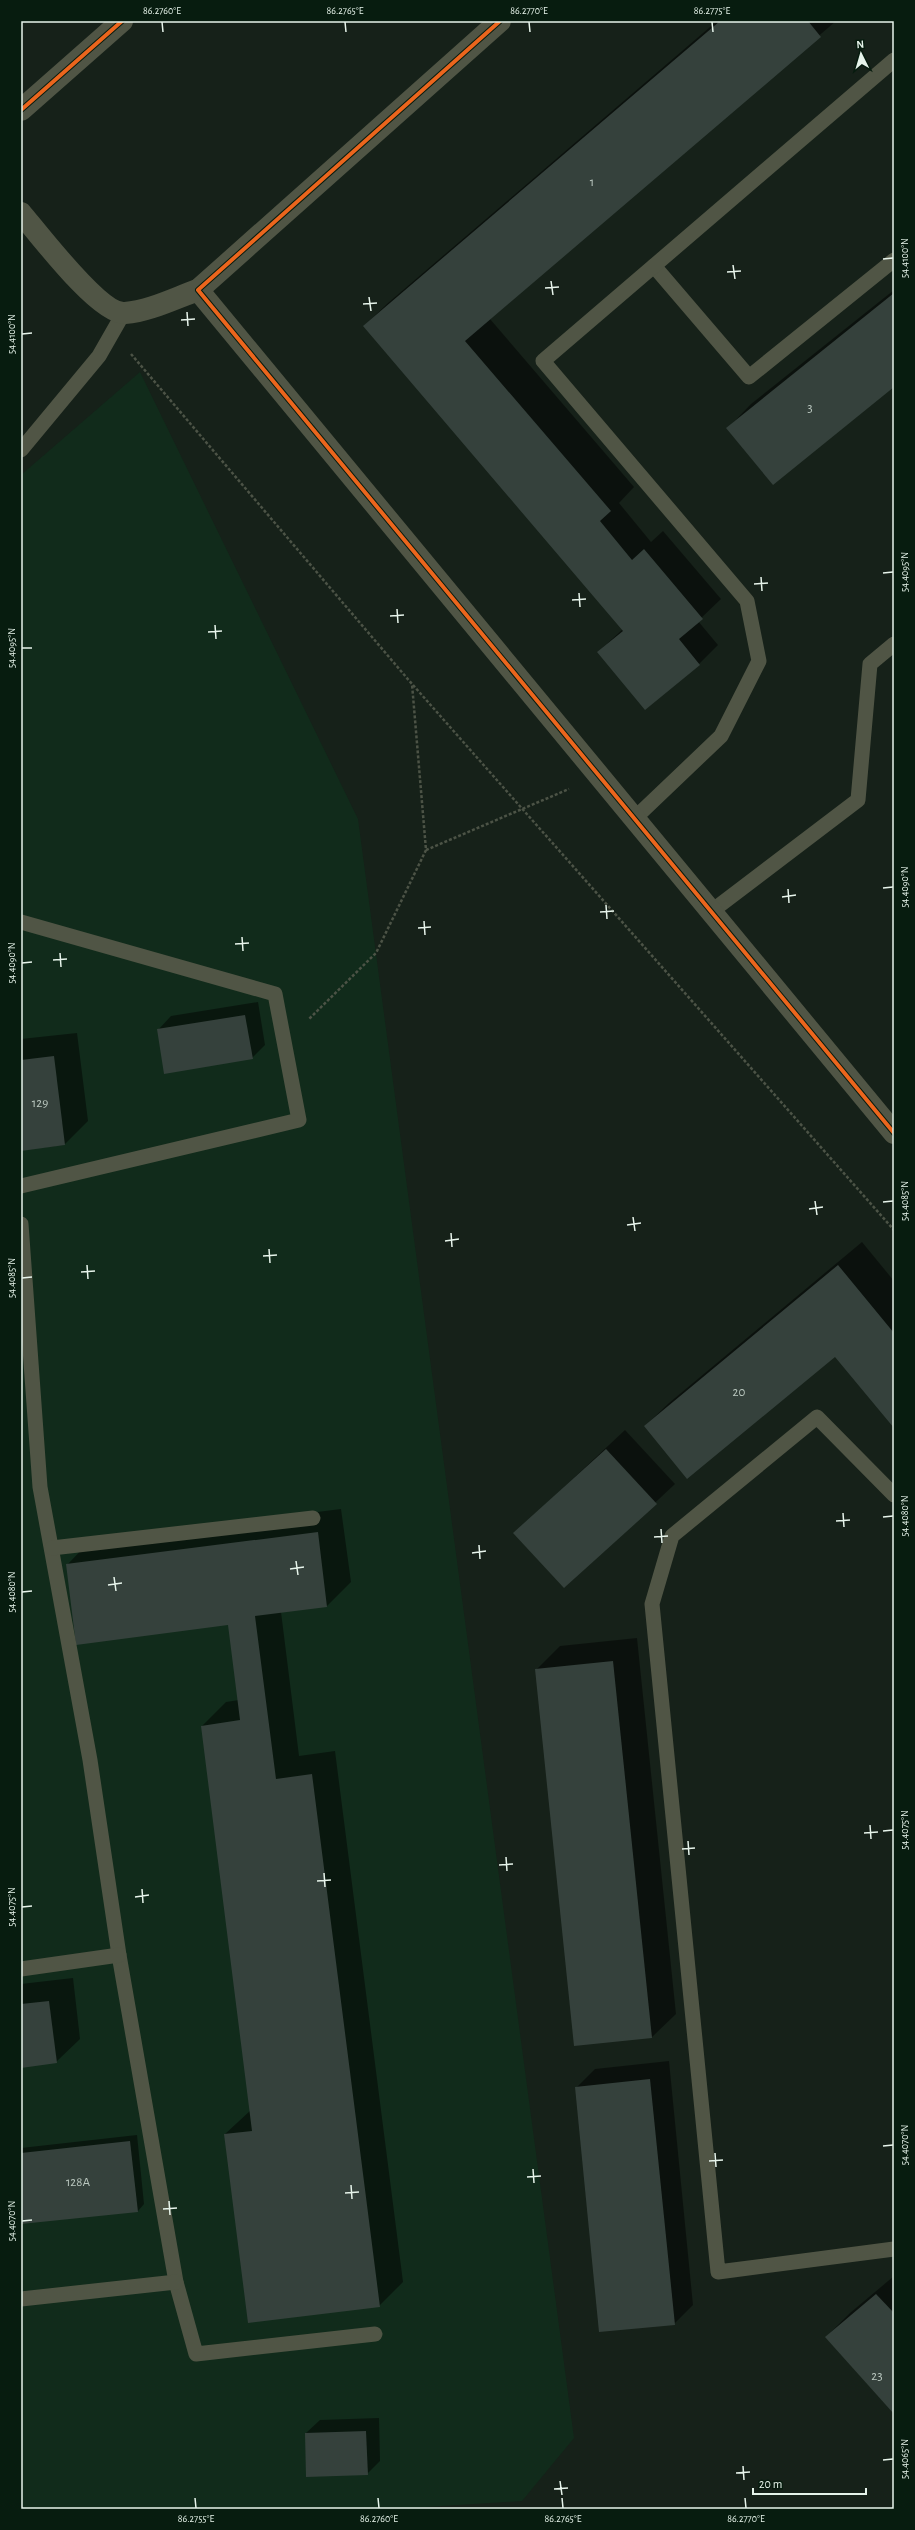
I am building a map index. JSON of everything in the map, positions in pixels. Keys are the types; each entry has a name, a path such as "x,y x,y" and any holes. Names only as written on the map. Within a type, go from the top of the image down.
{"street":[{"path":"21,110 122,21"},
{"path":"21,213 89,292 111,309 124,314 141,310 198,290 500,21"},
{"path":"198,290 600,775 894,1133"}],"lane":[{"path":"635,818 721,736 759,661 747,601 543,361 894,60"},
{"path":"654,266 749,377 894,260"},
{"path":"21,450 98,356 124,314"},
{"path":"712,912 858,800 870,664 894,644"},
{"path":"21,922 275,994 299,1120 21,1186"},
{"path":"21,1224 40,1487 90,1760 119,1955 176,2282 196,2354 376,2334"},
{"path":"894,1495 817,1417 672,1536 652,1604 718,2272 894,2249"},
{"path":"52,1548 313,1518"},
{"path":"21,1968 119,1955"},
{"path":"21,2299 176,2282"}],"path":[{"path":"113,332 412,684 894,1230"},
{"path":"284,1043 376,953 426,850 412,684"},
{"path":"426,850 600,775"}],"shaded area":[{"path":"140,372 358,819 574,2438 522,2501 394,2509 21,2509 21,475"}],"building":[{"path":"720,21 808,21 821,37 465,341 611,511 600,521 632,560 644,549 703,619 679,639 700,665 645,710 597,652 623,631 363,326"},
{"path":"894,293 894,387 773,485 726,428"},
{"path":"245,1015 253,1059 164,1074 157,1029"},
{"path":"54,1056 65,1145 21,1151 21,1060"},
{"path":"838,1265 894,1333 894,1428 835,1357 687,1479 644,1426"},
{"path":"606,1449 657,1504 564,1588 513,1533"},
{"path":"318,1532 327,1607 255,1616 276,1779 312,1774 380,2307 248,2323 224,2134 252,2131 201,1726 240,1720 228,1625 76,1645 66,1564"},
{"path":"613,1661 652,2038 574,2046 535,1669"},
{"path":"49,2001 57,2063 21,2068 21,2004"},
{"path":"650,2079 675,2325 599,2332 575,2087"},
{"path":"130,2141 138,2212 21,2224 21,2153"},
{"path":"876,2294 894,2313 894,2414 825,2337"},
{"path":"366,2431 368,2475 306,2477 305,2433"}],"cycle path":[{"path":"21,110 122,21"},
{"path":"500,21 198,290 894,1133"}]}
